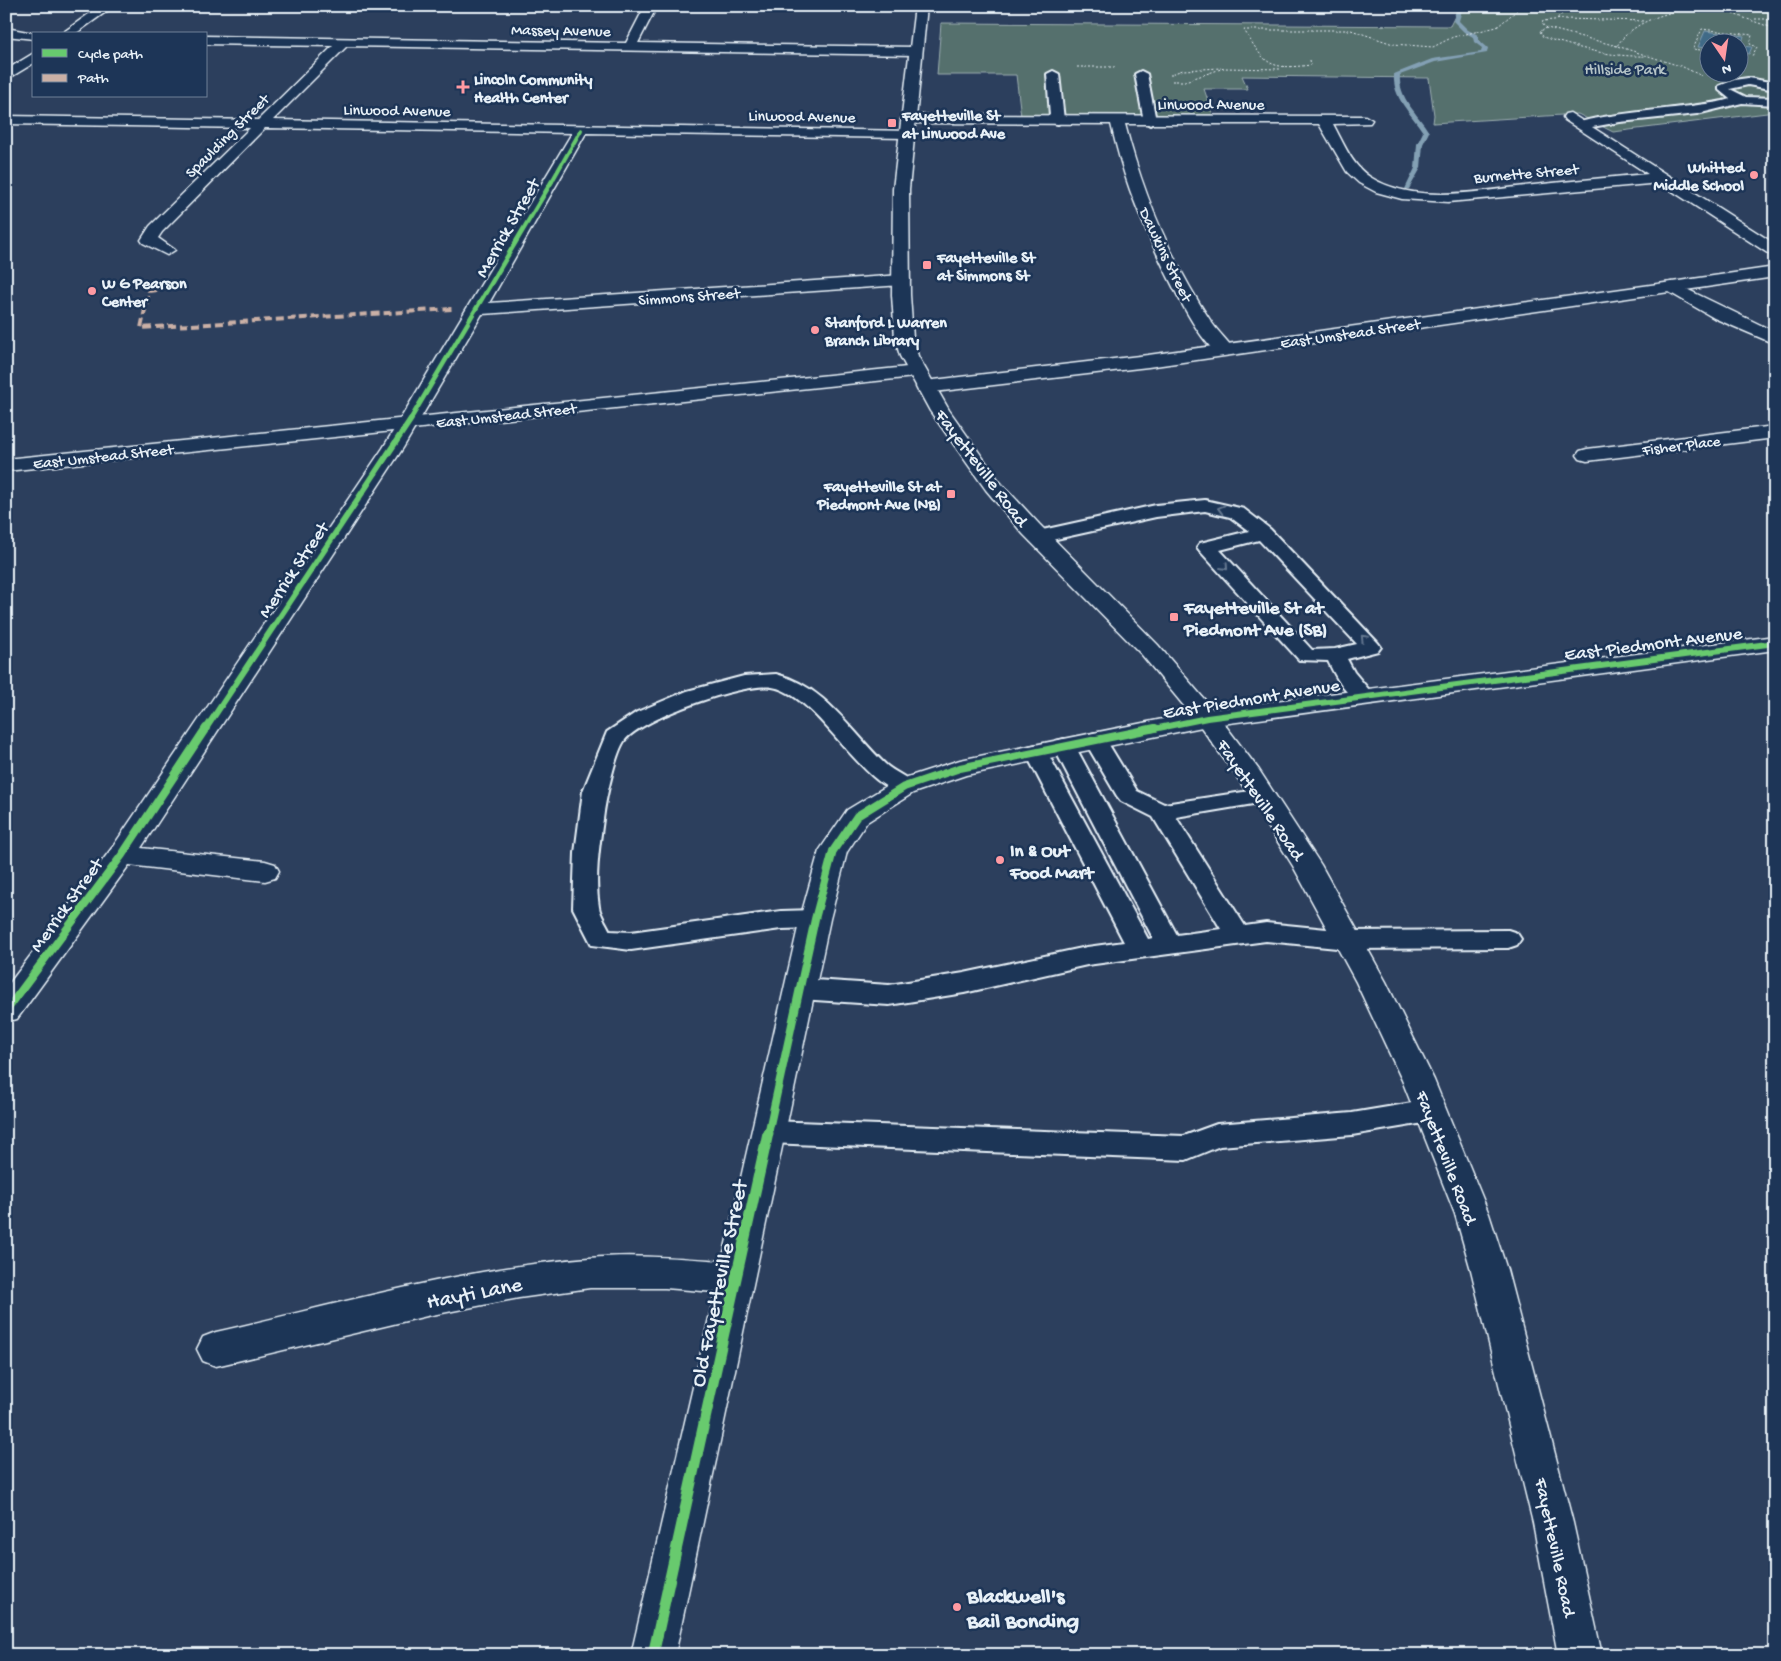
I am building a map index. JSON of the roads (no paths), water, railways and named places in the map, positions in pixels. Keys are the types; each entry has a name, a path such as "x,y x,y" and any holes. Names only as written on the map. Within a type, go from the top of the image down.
{"street":[{"path":"70,32 108,6"},
{"path":"630,46 651,6"},
{"name":"Fayetteville Road","path":"921,6 901,189 904,338 908,356 921,380 993,486 1038,537 1150,650 1207,718 1263,796 1307,865 1371,982 1430,1111 1472,1214 1489,1270 1553,1523 1580,1655"},
{"path":"6,32 32,35"},
{"name":"Massey Avenue","path":"208,40 915,51"},
{"name":"Spaulding Street","path":"167,250 149,240 156,229 344,42"},
{"path":"6,76 32,58"},
{"name":"Linwood Avenue","path":"6,120 581,130 907,126 1058,120 1365,120"},
{"name":"Burnette Street","path":"1324,120 1354,170 1363,180 1394,192 1416,196 1452,196 1661,178"},
{"name":"Dawkins Street","path":"1117,121 1133,177 1155,236 1210,336 1225,350"},
{"path":"1575,121 1775,251"},
{"name":"Merrick Street","path":"6,1012 122,855 407,424 581,130"},
{"name":"East Umstead Street","path":"6,465 407,424 921,380 1073,371 1775,272"},
{"name":"Simmons Street","path":"476,309 902,280"},
{"path":"1672,287 1720,314 1775,339"},
{"name":"Fisher Place","path":"1587,455 1775,432"},
{"name":"East Piedmont Avenue","path":"815,919 833,851 858,816 904,786 960,768 1207,718 1775,643"},
{"path":"122,855 265,871"},
{"name":"Old Fayetteville Street","path":"653,1655 815,919"},
{"name":"Hayti Lane","path":"216,1349 427,1300 519,1282 590,1273 664,1273 737,1278"}],"lane":[{"path":"1053,74 1058,120"},
{"path":"1141,74 1150,121"},
{"path":"1775,87 1745,82 1727,84 1723,88 1725,92 1742,99 1775,101"},
{"path":"1575,121 1690,113 1717,108 1742,99"},
{"path":"1038,537 1156,511 1205,505 1236,514 1263,532 1372,647 1335,655 1306,656 1208,547 1263,532"},
{"path":"1335,655 1345,674 1364,696"},
{"path":"815,919 780,920 631,941 601,939 586,908 587,853 595,791 615,737 645,717 695,696 744,682 776,680 806,696 838,725 878,770 904,786"},
{"path":"1095,740 1129,796 1161,812 1238,935"},
{"path":"1064,746 1169,944"},
{"path":"1036,752 1141,949"},
{"path":"1092,800 1129,796"},
{"path":"1161,812 1263,796"},
{"path":"800,989 889,995 964,983 1087,956 1266,932 1347,940 1508,939"},
{"path":"769,1132 1186,1148 1217,1135 1352,1124 1430,1111"}],"water":[{"path":"1748,47 1752,47 1749,54"}],"waterway":[{"path":"1407,188 1418,168 1420,144 1426,132 1401,97 1396,82 1397,74 1434,60 1484,53 1485,48 1476,41 1476,36 1466,31 1456,21 1460,6"}],"place":[{"name":"Lincoln Community Health Center","path":"463,87"},
{"name":"Fayetteville St at Linwood Ave","path":"892,123"},
{"name":"Whitted Middle School","path":"1754,175"},
{"name":"Fayetteville St at Simmons St","path":"927,265"},
{"name":"W G Pearson Center","path":"92,291"},
{"name":"Stanford L Warren Branch Library","path":"815,330"},
{"name":"Fayetteville St at Piedmont Ave (NB)","path":"951,494"},
{"name":"Fayetteville St at Piedmont Ave (SB)","path":"1174,617"},
{"name":"In & Out Food Mart","path":"1000,860"},
{"name":"Blackwell's Bail Bonding","path":"957,1607"}],"park label":[{"name":"Hillside Park","path":"1625,68"}]}
